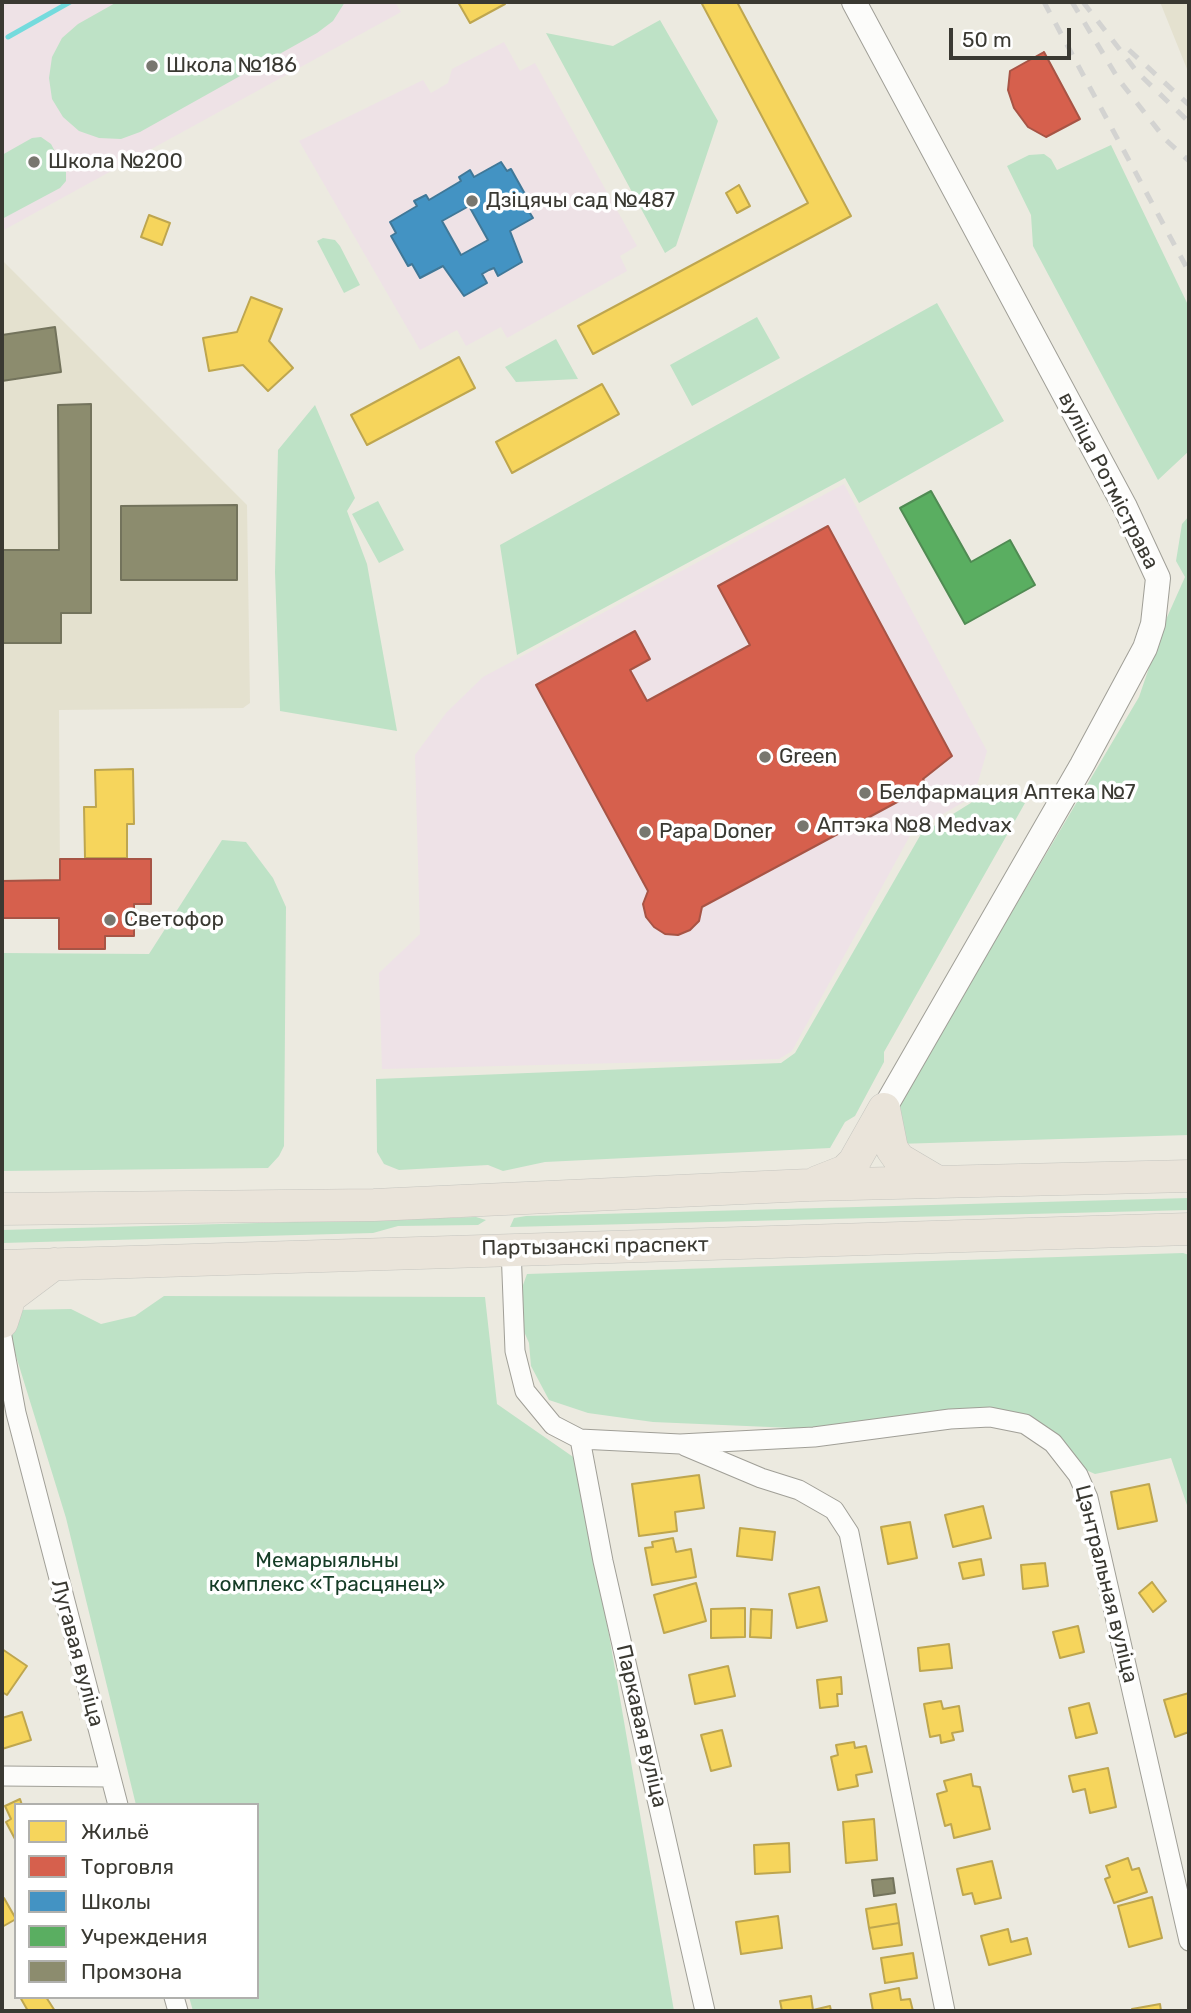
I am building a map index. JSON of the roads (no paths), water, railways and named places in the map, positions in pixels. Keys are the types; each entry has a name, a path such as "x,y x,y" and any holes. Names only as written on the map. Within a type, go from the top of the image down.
{"highway":[{"path":"884,1110 892,1149 899,1159 938,1182"},
{"path":"809,1185 845,1171 854,1162 884,1110"},
{"path":"2,1209 374,1205 809,1185 1189,1176"},
{"path":"502,1200 507,1249"},
{"name":"Партызанскі праспект","path":"2,1266 1189,1229"},
{"path":"2,1322 10,1297 54,1264"}],"street":[{"name":"вуліца Ротмістрава","path":"854,2 1125,508 1158,578 1153,624 1145,648 1082,765 884,1110"},
{"path":"507,1249 515,1351 524,1391 553,1425 580,1439"},
{"name":"Лугавая вуліца","path":"2,1337 45,1530 117,1803"},
{"name":"Цэнтральная вуліца","path":"580,1439 680,1444 814,1437 950,1419 990,1417 1025,1424 1053,1443 1079,1475 1088,1498 1189,1941"},
{"name":"Паркавая вуліца","path":"580,1439 603,1561 705,2011"},
{"name":"Цэнтральная вуліца","path":"680,1444 761,1478 799,1490 834,1510 849,1533 946,2011"},
{"path":"2,1776 110,1777"}],"waterway":[{"path":"8,37 70,2"}],"railway":[{"path":"1044,2 1189,272"},
{"path":"1072,2 1119,80 1166,140 1189,161"},
{"path":"1083,2 1138,73 1189,122"},
{"path":"1129,50 1189,105"}],"place":[{"name":"Школа №186","path":"152,66"},
{"name":"Школа №200","path":"34,162"},
{"name":"Дзіцячы сад №487","path":"472,201"},
{"name":"Green","path":"765,757"},
{"name":"Белфармация Аптека №7","path":"865,793"},
{"name":"Аптэка №8 Medvax","path":"803,826"},
{"name":"Papa Doner","path":"645,832"},
{"name":"Светофор","path":"110,920"}],"park label":[{"name":"Мемарыяльны комплекс «Трасцянец»","path":"327,1573"}]}
